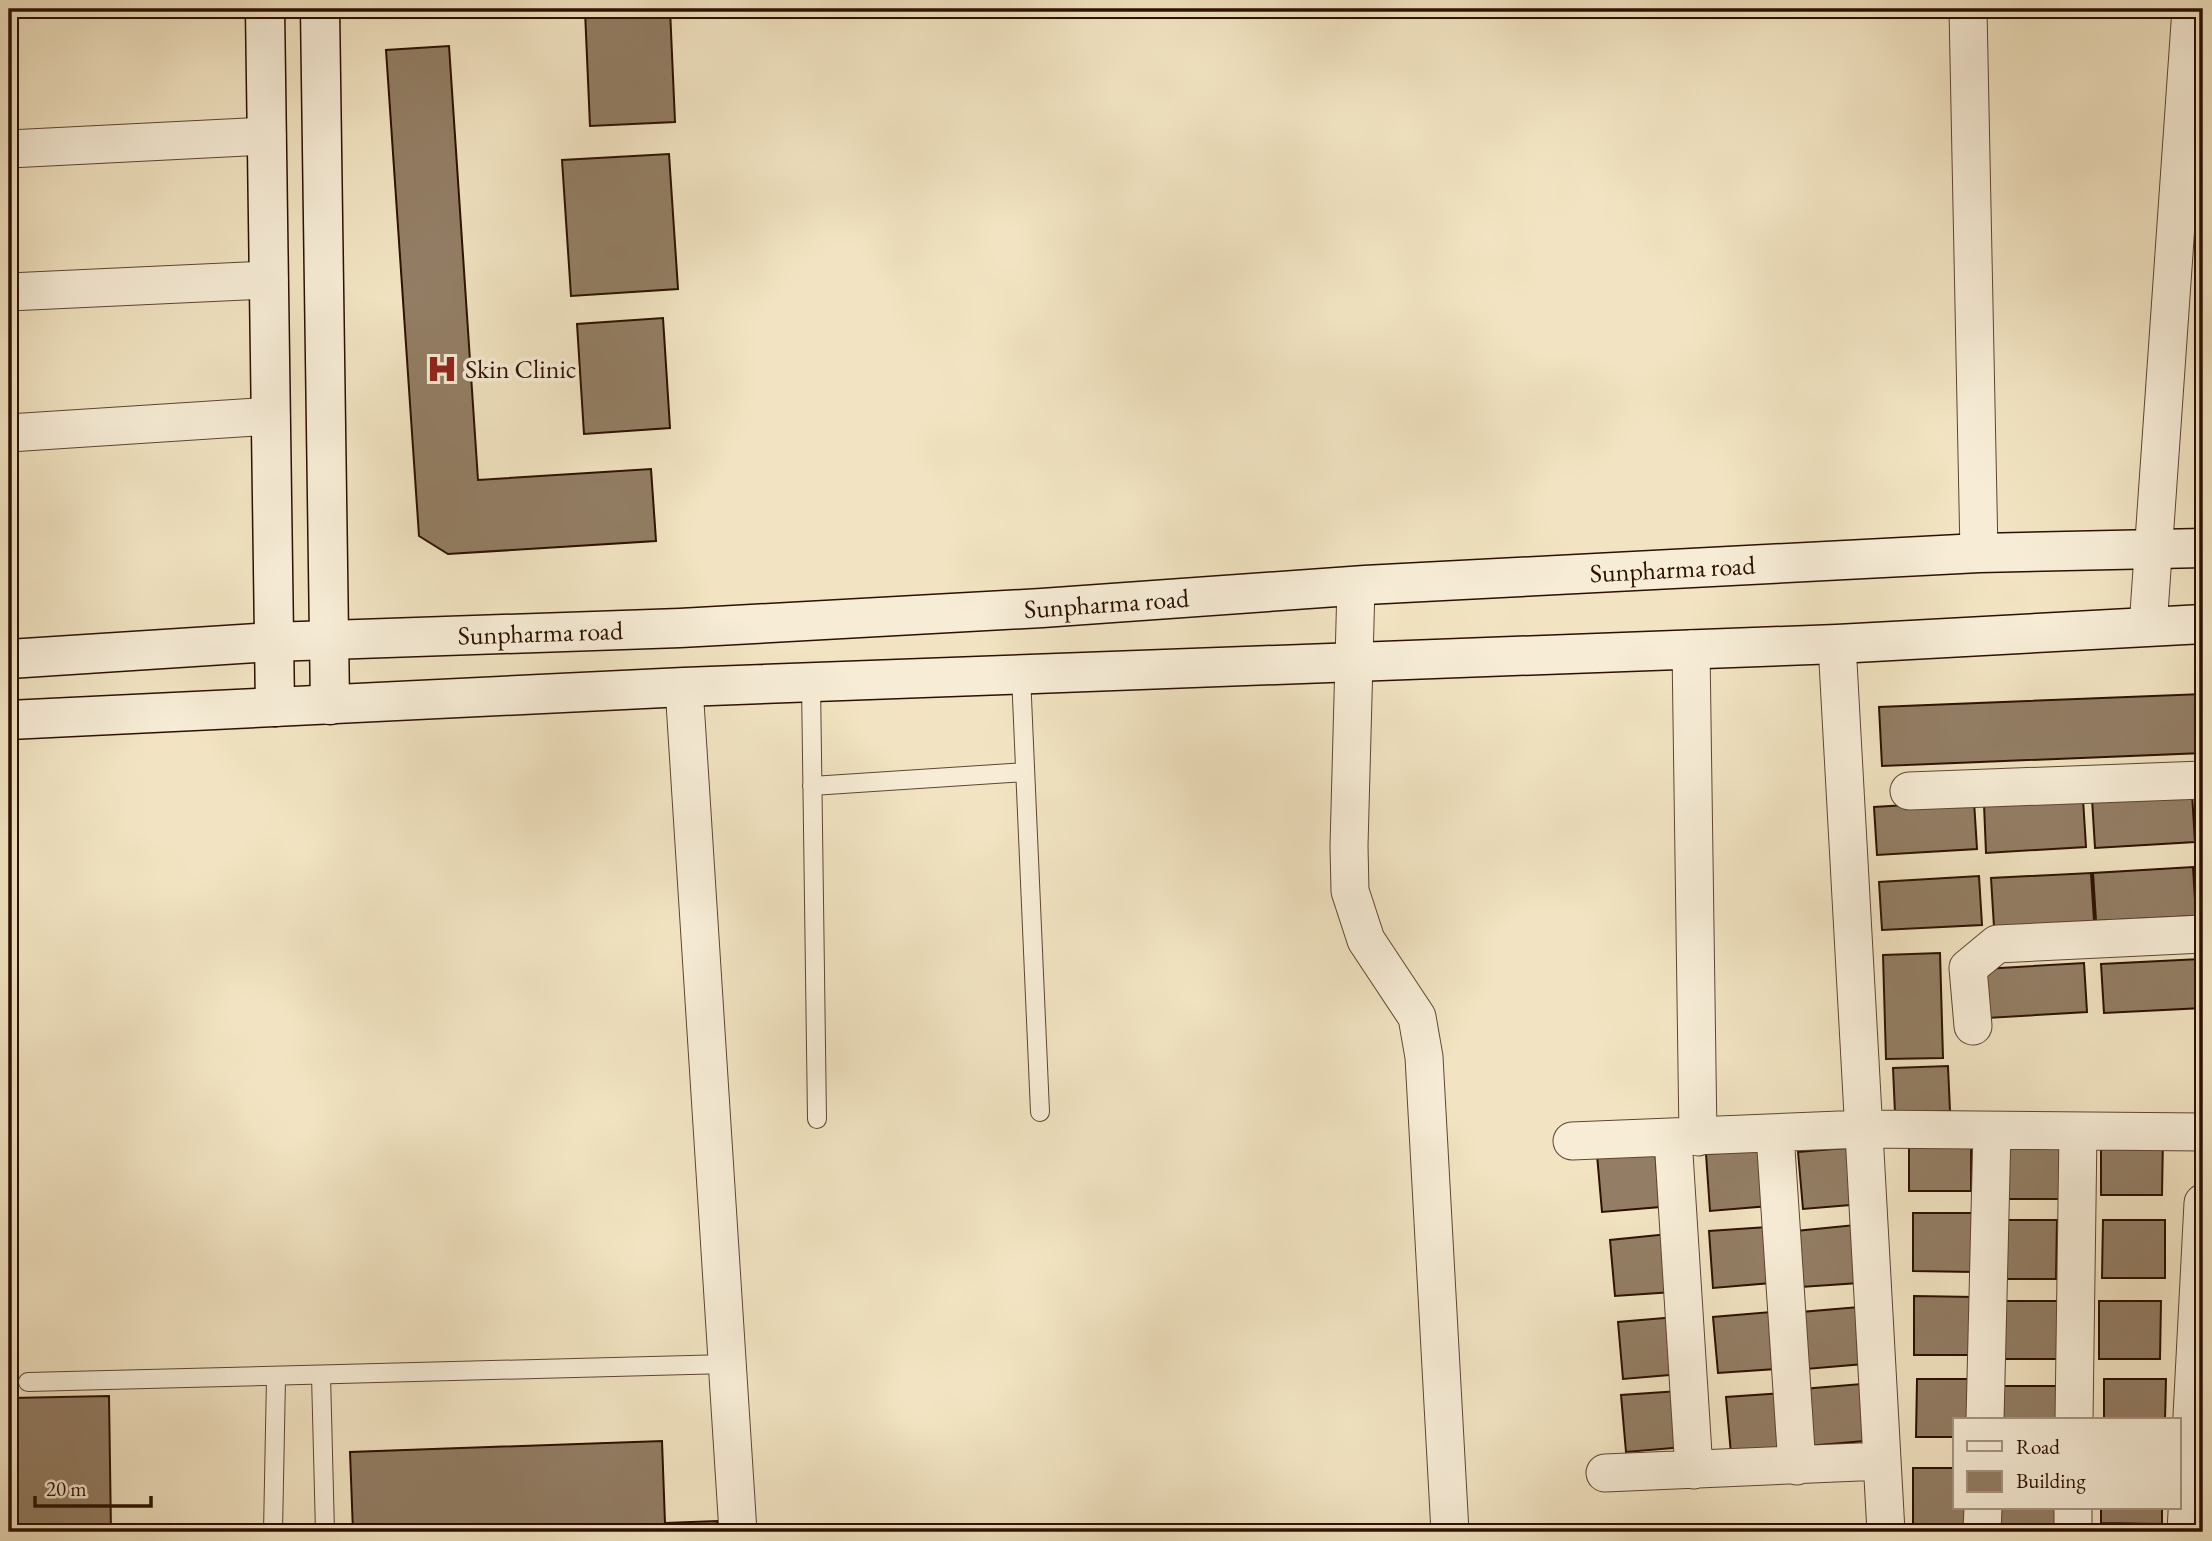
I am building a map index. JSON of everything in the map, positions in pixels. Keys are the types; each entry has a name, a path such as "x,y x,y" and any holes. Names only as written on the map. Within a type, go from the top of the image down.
{"street":[{"path":"273,9 267,136 275,707"},
{"path":"320,9 330,705"},
{"path":"1968,9 1979,553"},
{"path":"2148,627 2152,551 2188,255 2195,83 2191,9"},
{"path":"9,149 267,136"},
{"path":"9,292 269,280"},
{"path":"9,433 271,415"},
{"name":"Sunpharma road","path":"9,659 272,642 680,628 1028,609 1356,586 1979,553 2203,548"},
{"path":"1356,586 1350,891 1366,940 1417,1017 1424,1057 1450,1532"},
{"path":"9,720 684,687 1837,644 2203,624"},
{"path":"1837,644 1886,1532"},
{"path":"1691,649 1686,1137 1694,1470"},
{"path":"684,687 738,1532"},
{"path":"1909,791 2203,780"},
{"path":"1973,1026 1968,968 1997,944 2203,934"},
{"path":"1572,1141 1864,1129 2203,1132"},
{"path":"1985,1418 1992,1131"},
{"path":"2074,1418 2078,1131"},
{"path":"1775,1134 1797,1466"},
{"path":"2186,1532 2203,1203"},
{"path":"1605,1473 1882,1461"},
{"path":"1982,1532 1983,1510"},
{"path":"2073,1510 2073,1532"}],"lane":[{"path":"1021,675 1040,1112"},
{"path":"811,683 817,1119"},
{"path":"813,786 1026,772"},
{"path":"27,1382 276,1378 727,1364"},
{"path":"321,1375 325,1532"},
{"path":"273,1532 276,1378"}],"building":[{"path":"670,9 675,122 590,126 585,11"},
{"path":"449,46 478,480 651,469 656,541 448,554 419,536 386,50"},
{"path":"669,154 678,289 571,296 562,160"},
{"path":"663,318 670,428 584,434 577,324"},
{"path":"2203,694 2203,753 1882,766 1879,707"},
{"path":"2192,793 2195,842 2095,848 2092,799"},
{"path":"2199,796 2203,796 2203,844 2202,844"},
{"path":"2083,799 2086,847 1986,853 1984,804"},
{"path":"1974,801 1977,849 1877,855 1874,807"},
{"path":"2193,867 2196,916 2096,921 2093,873"},
{"path":"2091,873 2094,921 1994,927 1991,878"},
{"path":"1979,876 1982,925 1882,930 1879,882"},
{"path":"1940,953 1943,1058 1886,1059 1883,955"},
{"path":"2200,959 2203,1008 2104,1013 2101,964"},
{"path":"2084,963 2087,1012 1987,1018 1984,969"},
{"path":"1948,1066 1950,1111 1895,1113 1893,1068"},
{"path":"1909,1132 1971,1133 1971,1191 1909,1191"},
{"path":"2101,1136 2163,1136 2162,1195 2101,1195"},
{"path":"1999,1141 2060,1141 2060,1199 1998,1199"},
{"path":"1857,1147 1862,1204 1803,1209 1798,1152"},
{"path":"1655,1150 1660,1207 1602,1212 1597,1155"},
{"path":"1764,1150 1769,1206 1710,1211 1706,1154"},
{"path":"1913,1213 1975,1213 1974,1272 1913,1271"},
{"path":"1995,1220 2057,1220 2056,1279 1995,1279"},
{"path":"2103,1220 2165,1220 2165,1278 2102,1278"},
{"path":"1855,1225 1859,1283 1801,1287 1796,1231"},
{"path":"1767,1227 1771,1283 1713,1288 1709,1231"},
{"path":"1668,1234 1673,1292 1615,1296 1610,1240"},
{"path":"1914,1296 1975,1297 1975,1355 1914,1355"},
{"path":"1998,1301 2059,1301 2059,1359 1998,1359"},
{"path":"2099,1301 2161,1301 2160,1359 2099,1359"},
{"path":"1859,1307 1864,1364 1806,1369 1801,1312"},
{"path":"1771,1312 1776,1369 1718,1373 1713,1317"},
{"path":"1676,1317 1681,1374 1623,1379 1618,1322"},
{"path":"1917,1379 1978,1379 1978,1418 1953,1418 1953,1437 1916,1437"},
{"path":"2104,1379 2166,1379 2165,1418 2104,1418"},
{"path":"1861,1384 1865,1441 1807,1446 1803,1389"},
{"path":"1998,1386 2059,1386 2059,1418 1998,1418"},
{"path":"1679,1391 1684,1447 1626,1452 1621,1395"},
{"path":"1784,1393 1789,1449 1731,1454 1726,1397"},
{"path":"109,1396 111,1532 9,1532 9,1526 13,1526 11,1398"},
{"path":"662,1441 665,1523 717,1521 718,1532 353,1532 350,1452"},
{"path":"1913,1468 1953,1468 1953,1510 1974,1510 1974,1526 1913,1526"},
{"path":"1994,1510 2056,1510 2056,1528 1994,1528"},
{"path":"2101,1510 2162,1510 2162,1524 2101,1523"}],"place":[{"name":"Skin Clinic","path":"442,369"}]}
